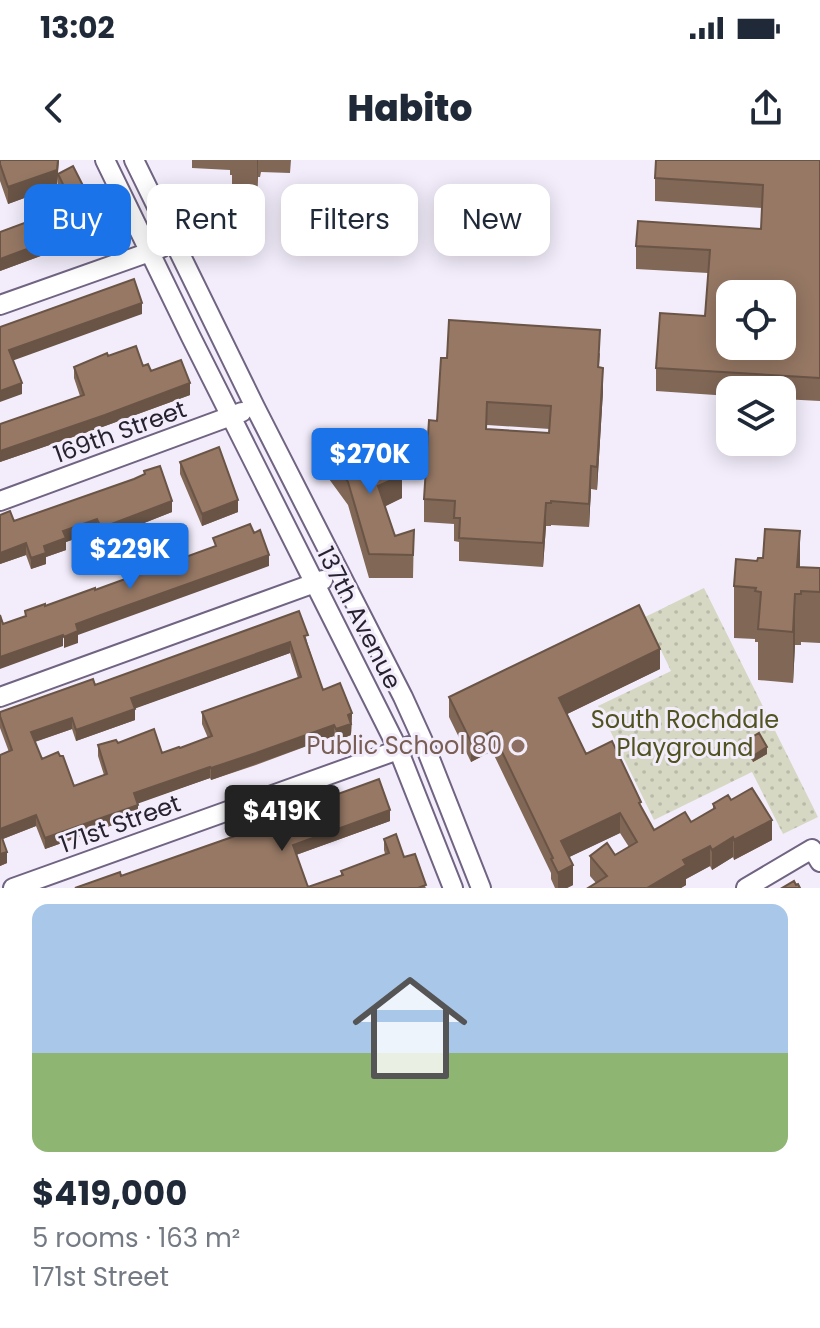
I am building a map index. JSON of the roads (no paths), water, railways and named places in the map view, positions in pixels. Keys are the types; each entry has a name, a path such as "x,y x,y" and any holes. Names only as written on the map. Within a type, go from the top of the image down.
{"street":[{"name":"137th Avenue","path":"105,160 147,246"},
{"name":"137th Avenue","path":"134,160 147,186"},
{"path":"0,305 147,253"},
{"name":"137th Avenue","path":"152,256 398,749 453,888"},
{"name":"137th Avenue","path":"181,256 403,697 481,888"},
{"name":"169th Street","path":"0,501 255,407"},
{"path":"0,697 340,573"},
{"name":"171st Street","path":"13,888 423,741"},
{"path":"746,888 816,856"}],"place":[{"name":"Public School 80","path":"518,746"}],"park label":[{"name":"South Rochdale Playground","path":"685,734"}]}
